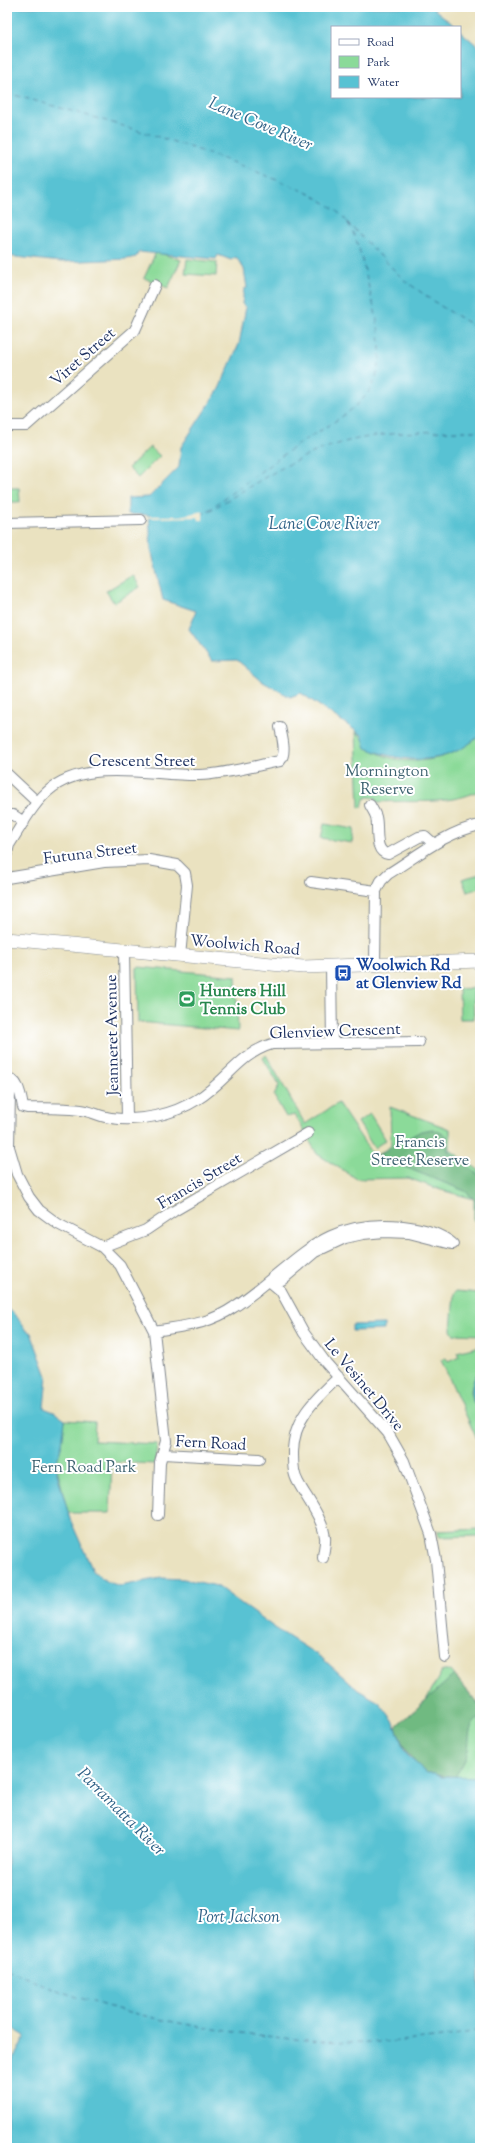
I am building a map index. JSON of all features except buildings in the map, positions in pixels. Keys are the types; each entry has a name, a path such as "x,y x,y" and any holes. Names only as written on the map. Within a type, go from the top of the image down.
{"street":[{"name":"Viret Street","path":"7,426 26,426 135,330 155,285"},
{"path":"7,523 141,520"},
{"name":"Crescent Street","path":"7,854 9,845 37,802 53,787 71,777 94,772 201,775 280,761 283,758 283,746 280,727"},
{"path":"7,774 37,802"},
{"path":"370,805 376,815 378,844 380,850 384,853 388,854 419,837 425,836 434,844"},
{"path":"7,814 14,815 24,822"},
{"path":"375,964 376,891 381,881 388,874 434,844 462,829 480,825"},
{"name":"Futuna Street","path":"7,878 104,862 149,860 177,865 185,873 187,884 180,956"},
{"path":"311,882 376,891"},
{"name":"Woolwich Road","path":"7,939 276,965 331,966 480,961"},
{"name":"Jeanneret Avenue","path":"124,951 128,1118"},
{"path":"331,966 332,1043"},
{"name":"Glenview Crescent","path":"7,1078 12,1080 18,1087 23,1107 83,1110 110,1118 155,1117 190,1104 224,1080 246,1056 260,1047 272,1044 419,1042"},
{"path":"7,1083 10,1091 10,1154 17,1174 29,1196 39,1210 58,1224 102,1247 120,1265 154,1331 166,1441 160,1462 158,1515"},
{"name":"Francis Street","path":"102,1247 146,1230 174,1211 308,1133"},
{"path":"154,1331 202,1323 233,1308 312,1246 343,1232 362,1227 382,1225 417,1228 444,1236 453,1244 409,1233 384,1232 363,1234 345,1238 315,1252 282,1280 269,1281"},
{"name":"Le Vesinet Drive","path":"269,1281 281,1291 304,1333 339,1377 388,1433 404,1461 431,1534 436,1560 445,1656"},
{"path":"323,1558 325,1537 316,1514 297,1480 293,1467 294,1437 300,1421 309,1406 339,1377"},
{"name":"Fern Road","path":"162,1454 258,1459"}],"green space":[{"path":"156,252 181,260 168,288 144,278"},
{"path":"187,259 217,262 216,276 185,274"},
{"path":"150,447 160,456 138,478 128,468"},
{"path":"7,488 19,488 20,502 7,502"},
{"path":"133,575 140,587 114,603 106,591"},
{"name":"Mornington Reserve","path":"356,732 372,750 400,760 414,761 429,760 456,751 469,744 480,735 480,790 469,795 456,798 430,801 378,802 376,798 368,797 364,799 362,807 359,808"},
{"path":"324,824 354,829 352,843 321,838"},
{"path":"480,874 480,888 467,892 462,879"},
{"name":"Hunters Hill Tennis Club","path":"138,967 236,976 238,1031 138,1022"},
{"path":"473,988 474,1019 460,1019 459,989"},
{"name":"Francis Street Reserve","path":"266,1055 305,1124 338,1103 374,1157 391,1146 390,1107 450,1129 450,1150 480,1171 480,1225 474,1221 474,1199 441,1190 408,1178 357,1179 317,1154 295,1115 286,1117 274,1096 279,1085 263,1058"},
{"path":"370,1114 386,1140 374,1148 358,1122"},
{"path":"433,1129 447,1136 448,1151 480,1176 480,1223 476,1218 476,1201 465,1191 377,1156 421,1131"},
{"path":"456,1291 480,1293 480,1335 453,1334 451,1330 454,1294"},
{"path":"480,1346 480,1370 473,1381 471,1391 473,1401 480,1416 480,1446 441,1360 446,1358 448,1362 459,1357 457,1352"},
{"name":"Fern Road Park","path":"65,1420 95,1422 94,1441 157,1444 155,1464 112,1462 110,1513 68,1513 56,1464 62,1444"},
{"path":"480,1529 480,1536 439,1537 437,1531"},
{"path":"442,1671 451,1671 480,1706 480,1777 441,1776 435,1773 427,1773 400,1739 396,1727 426,1700"},
{"path":"454,1675 480,1706 480,1718 472,1725 469,1734 466,1757 455,1777 427,1773 421,1768 408,1753 401,1741 396,1727"}],"water":[{"name":"Lane Cove River","path":"7,7 432,7 455,26 331,26 331,98 461,98 461,32 480,48 480,735 467,745 454,752 440,757 426,759 396,757 366,748 362,735 301,693 290,697 263,682 237,660 212,661 189,629 196,611 163,600 151,549 149,515 128,514 128,498 149,497 179,467 181,447 219,389 239,344 246,307 242,304 244,289 247,288 244,269 236,257 231,260 218,255 216,259 139,252 136,257 127,259 61,262 7,256"},
{"name":"Port Jackson","path":"7,1307 19,1319 25,1329 31,1333 47,1376 44,1408 54,1412 65,1420 62,1444 56,1464 57,1473 70,1519 93,1571 107,1582 121,1586 161,1578 184,1579 217,1586 275,1628 322,1658 358,1690 379,1702 393,1720 404,1749 409,1757 427,1773 435,1773 441,1776 480,1777 480,2148 7,2148 7,2072 25,2036 7,2025"},
{"path":"384,1324 384,1330 352,1331 352,1325"},
{"path":"480,1370 480,1416 473,1399 472,1387 473,1382"}],"pier":[{"path":"203,511 203,520 199,520 198,517 149,518 149,516 181,516"}],"ferry route":[{"path":"7,93 104,120 168,140 199,150 283,182 326,203 336,210 350,226 362,259 378,325 380,359 378,370 369,391 345,415 294,447 203,514"},
{"path":"347,222 404,280 439,305 480,330"},
{"path":"209,511 296,460 334,445 369,437 400,433 480,431"},
{"path":"7,1968 60,1991 120,2010 180,2023 253,2035 318,2041 383,2042 416,2040 480,2030"}],"place":[{"name":"Woolwich Rd at Glenview Rd","path":"343,973"},
{"name":"Hunters Hill Tennis Club","path":"187,999"}],"water label":[{"name":"Parramatta River","path":"122,1811"}]}
